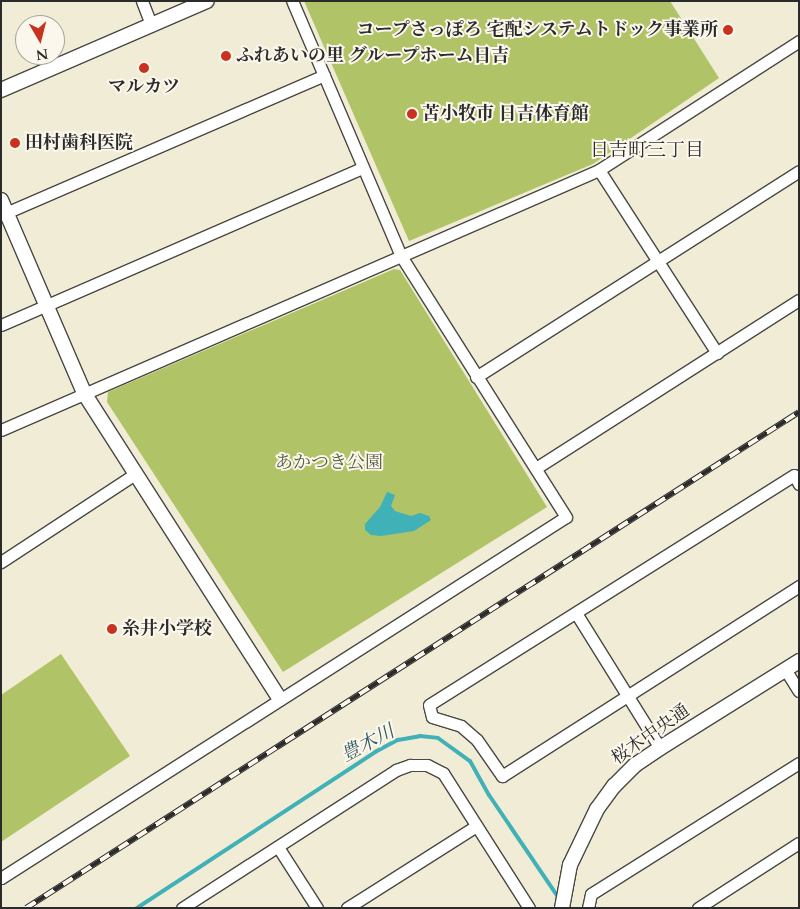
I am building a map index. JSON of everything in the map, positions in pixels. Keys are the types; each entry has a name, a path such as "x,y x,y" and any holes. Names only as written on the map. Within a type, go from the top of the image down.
{"street":[{"path":"142,1 152,25"},
{"path":"1,90 207,1"},
{"path":"1,878 566,517 499,408 476,377 401,256 292,1"},
{"path":"1,430 599,170 799,41"},
{"path":"280,699 84,393 3,209 324,76"},
{"path":"1,325 362,168"},
{"path":"599,170 717,353"},
{"path":"476,377 799,171"},
{"path":"536,468 799,300"},
{"path":"1,562 135,474"},
{"path":"799,484 794,475 429,705 432,717 460,726 477,740 502,776 799,586"},
{"path":"576,613 660,748"},
{"name":"桜木中央通","path":"562,908 570,865 596,809 621,779 635,765 660,748 799,661"},
{"path":"785,669 799,691"},
{"path":"588,908 591,894 799,763"},
{"path":"182,908 396,770 410,765 427,765 443,772 529,908"},
{"path":"347,908 476,826"},
{"path":"698,908 799,843"},
{"path":"278,847 317,908"}],"green space":[{"path":"304,1 670,1 719,78 593,164 409,241"},
{"name":"あかつき公園","path":"394,269 400,270 547,507 283,672 107,402 108,392"},
{"path":"61,654 130,756 1,842 1,695"}],"water":[{"path":"387,492 395,495 391,506 395,511 411,516 420,513 429,516 431,520 414,531 381,536 371,535 365,530 365,524 380,507"}],"waterway":[{"name":"豊木川","path":"137,908 375,752 398,740 420,736 438,738 470,761 489,795 560,900"}],"railway":[{"path":"26,908 799,412"}],"place":[{"name":"コープさっぽろ 宅配システムトドック事業所","path":"728,30"},
{"name":"ふれあいの里 グループホーム日吉","path":"226,56"},
{"name":"マルカツ","path":"144,68"},
{"name":"苫小牧市 日吉体育館","path":"412,114"},
{"name":"田村歯科医院","path":"15,143"},
{"name":"糸井小学校","path":"112,629"}],"district":[{"name":"日吉町三丁目","path":"647,151"}]}
